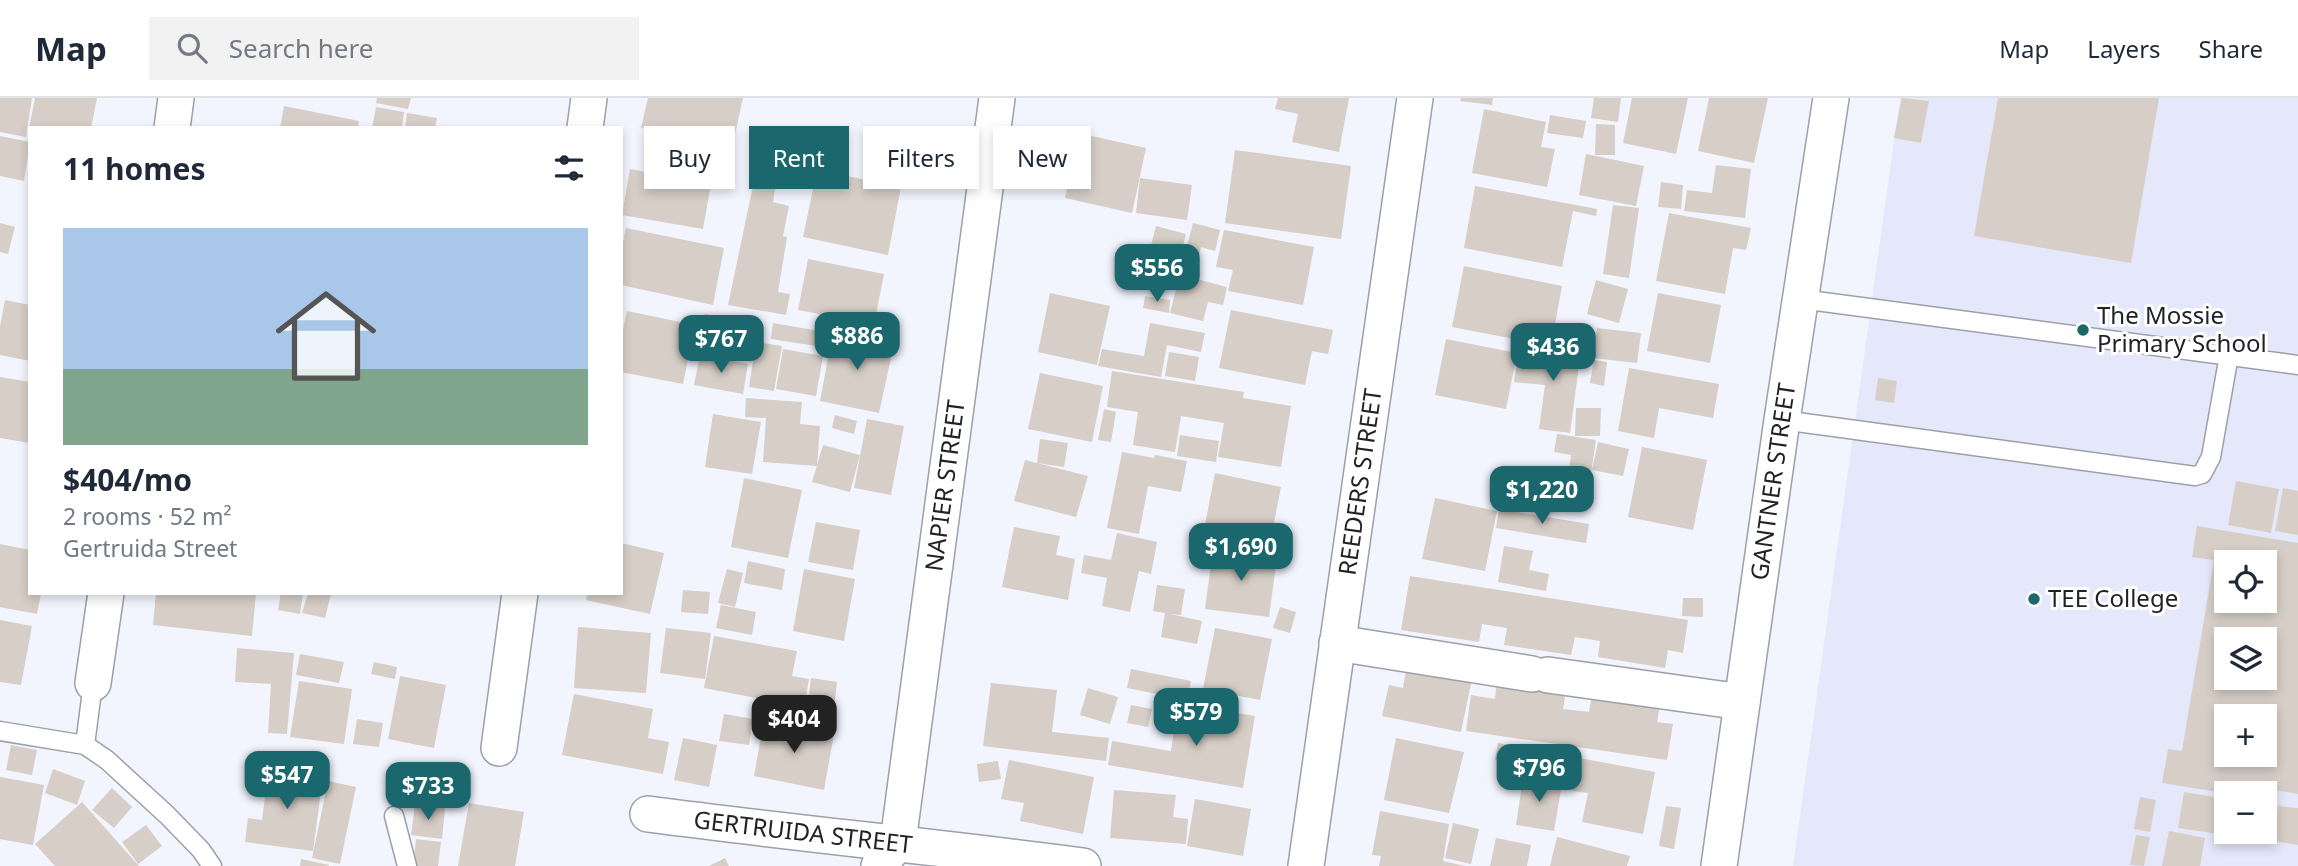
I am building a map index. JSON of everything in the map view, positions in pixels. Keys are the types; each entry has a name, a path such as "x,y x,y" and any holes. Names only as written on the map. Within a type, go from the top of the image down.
{"street":[{"path":"172,126 176,98"},
{"path":"584,126 589,98"},
{"name":"NAPIER STREET","path":"889,854 997,98"},
{"name":"REEDERS STREET","path":"1306,866 1415,98"},
{"name":"GANTNER STREET","path":"1719,866 1831,98"},
{"path":"93,683 106,595"},
{"path":"499,748 520,595"},
{"path":"1338,643 1742,702"},
{"name":"GERTRUIDA STREET","path":"648,814 806,834 889,854 1083,866"}],"lane":[{"path":"1801,299 2298,365"},
{"path":"1782,420 2195,476 2202,474 2211,457 2229,355"},
{"path":"85,745 93,683"},
{"path":"0,731 85,745 107,760 167,815 201,850 212,866"},
{"path":"394,816 407,866"}],"shaded area":[{"name":"The Mossie Primary School","path":"1900,98 2298,98 2298,866 1793,866"}],"building":[{"path":"0,98 32,98 26,137 0,132"},
{"path":"35,98 97,98 91,126 29,126"},
{"path":"377,98 411,98 408,109 376,103"},
{"path":"648,98 743,98 735,134 735,126 641,128"},
{"path":"1278,98 1349,98 1339,152 1292,142 1298,114 1275,109"},
{"path":"1461,98 1493,98 1492,105 1460,101"},
{"path":"1594,98 1621,98 1618,122 1591,118"},
{"path":"1632,98 1688,98 1676,154 1623,143"},
{"path":"1709,98 1768,98 1754,163 1698,151"},
{"path":"1902,98 1929,101 1921,143 1894,138"},
{"path":"1998,98 2159,98 2131,263 1974,236"},
{"path":"284,106 359,121 358,126 280,126"},
{"path":"376,107 404,112 402,126 372,126"},
{"path":"1484,109 1546,122 1541,147 1555,149 1547,187 1472,173"},
{"path":"407,113 437,118 435,126 405,126"},
{"path":"1550,115 1586,121 1583,138 1547,133"},
{"path":"1596,124 1615,125 1615,155 1595,155"},
{"path":"0,136 28,142 24,181 0,176"},
{"path":"1091,136 1146,148 1132,213 1065,198 1067,189 1091,189"},
{"path":"1235,150 1351,166 1341,239 1225,223"},
{"path":"1586,154 1644,166 1636,206 1579,195"},
{"path":"1716,165 1751,169 1745,218 1684,211 1687,190 1712,193"},
{"path":"630,169 644,172 644,189 710,189 703,229 623,215"},
{"path":"849,176 863,179 863,189 901,189 888,255 803,237 813,189 849,189"},
{"path":"1140,178 1192,185 1187,220 1136,213"},
{"path":"1661,182 1683,185 1681,209 1658,207"},
{"path":"1475,186 1597,209 1596,216 1573,211 1562,267 1464,248"},
{"path":"752,189 775,189 773,202 789,206 783,236 787,237 778,292 790,294 786,315 728,305"},
{"path":"1613,205 1639,208 1629,278 1603,274"},
{"path":"1669,213 1751,228 1746,250 1733,248 1725,294 1656,281"},
{"path":"0,223 15,227 8,254 0,252"},
{"path":"1193,223 1220,230 1215,251 1201,247 1193,278 1227,287 1223,305 1208,302 1203,321 1170,313"},
{"path":"1156,226 1186,234 1173,285 1143,277"},
{"path":"626,228 724,248 713,305 623,285 623,242"},
{"path":"1224,230 1314,247 1303,305 1228,291 1233,270 1216,267"},
{"path":"808,259 884,274 874,324 798,310"},
{"path":"1464,266 1562,286 1551,346 1452,327"},
{"path":"1596,280 1628,289 1619,323 1587,314"},
{"path":"1050,293 1110,306 1097,365 1038,352"},
{"path":"1658,293 1721,305 1710,363 1647,351"},
{"path":"1145,296 1170,300 1169,313 1143,308"},
{"path":"5,300 28,305 28,361 0,355 0,326"},
{"path":"1231,310 1333,330 1328,354 1312,351 1305,385 1219,368"},
{"path":"627,311 695,325 683,384 623,372 623,329"},
{"path":"705,314 739,319 733,355 699,349"},
{"path":"773,323 831,333 829,348 771,339"},
{"path":"1150,323 1205,333 1201,352 1167,345 1161,377 1098,366 1102,349 1144,356"},
{"path":"1597,328 1641,333 1637,363 1593,358"},
{"path":"833,331 894,344 879,413 820,401"},
{"path":"1446,339 1517,353 1506,409 1435,395"},
{"path":"1562,339 1582,343 1570,433 1539,429 1545,385 1514,382 1518,352 1569,358 1560,355"},
{"path":"756,342 782,346 774,391 749,387"},
{"path":"783,349 823,356 816,396 776,389"},
{"path":"1169,352 1199,357 1195,381 1165,376"},
{"path":"700,355 748,364 743,394 694,385"},
{"path":"1594,360 1607,362 1604,386 1590,383"},
{"path":"1629,368 1719,384 1713,418 1659,408 1654,438 1618,431"},
{"path":"1112,371 1244,392 1243,398 1291,406 1281,467 1218,457 1224,423 1181,416 1175,452 1133,445 1138,412 1107,407"},
{"path":"1040,373 1103,386 1092,442 1028,429"},
{"path":"0,377 28,382 28,443 0,438"},
{"path":"1878,378 1897,381 1894,403 1875,400"},
{"path":"746,398 802,402 800,424 820,426 817,466 763,462 766,418 745,417"},
{"path":"1576,408 1601,408 1600,436 1575,436"},
{"path":"1104,409 1116,412 1111,442 1098,440"},
{"path":"713,414 761,422 752,474 705,467"},
{"path":"835,415 857,421 854,434 832,428"},
{"path":"867,419 904,426 891,495 854,488"},
{"path":"1557,434 1596,440 1590,480 1568,477 1571,455 1554,452"},
{"path":"1180,435 1219,441 1216,462 1177,456"},
{"path":"1040,439 1068,443 1064,467 1037,463"},
{"path":"1598,442 1629,449 1623,476 1592,470"},
{"path":"823,445 860,455 850,492 812,482"},
{"path":"1642,447 1707,460 1693,530 1628,517"},
{"path":"1122,452 1187,461 1181,492 1148,486 1139,534 1107,528"},
{"path":"1025,460 1088,476 1076,517 1014,501"},
{"path":"1215,473 1281,487 1269,548 1203,535"},
{"path":"744,478 802,490 788,558 731,547"},
{"path":"2236,481 2279,489 2271,533 2228,525"},
{"path":"2283,488 2298,491 2298,535 2275,531"},
{"path":"1435,498 1497,511 1485,571 1422,559"},
{"path":"1499,509 1589,524 1586,543 1496,528"},
{"path":"816,522 860,530 853,570 808,562"},
{"path":"2197,526 2298,543 2298,794 2277,790 2277,781 2214,781 2214,791 2162,783 2168,749 2182,751 2214,560 2192,557"},
{"path":"1014,527 1060,536 1056,555 1075,559 1068,600 1002,587"},
{"path":"1117,533 1157,542 1151,574 1139,571 1130,612 1102,606 1107,578 1081,573 1084,555 1111,560"},
{"path":"623,543 664,553 650,614 586,600 587,595 623,595"},
{"path":"0,544 28,550 28,595 41,595 37,614 0,607"},
{"path":"1504,546 1533,551 1529,570 1549,574 1546,591 1498,582"},
{"path":"1213,549 1277,557 1269,617 1205,609"},
{"path":"748,561 785,569 782,590 744,583"},
{"path":"727,569 743,573 735,607 718,603"},
{"path":"804,569 855,579 844,641 793,631"},
{"path":"1410,576 1688,620 1683,653 1668,650 1665,668 1598,657 1600,641 1575,637 1571,655 1504,645 1507,628 1482,624 1479,642 1401,630"},
{"path":"1157,585 1185,589 1181,615 1170,614 1202,621 1197,644 1161,637 1165,613 1153,611"},
{"path":"683,590 710,592 708,614 681,612"},
{"path":"156,595 256,595 252,636 153,625"},
{"path":"281,595 303,595 300,614 278,610"},
{"path":"307,595 331,595 325,618 302,613"},
{"path":"1683,598 1703,598 1703,617 1682,616"},
{"path":"721,605 756,612 752,635 716,628"},
{"path":"1280,607 1296,612 1290,633 1273,628"},
{"path":"0,620 32,626 21,685 0,682"},
{"path":"578,627 651,633 646,693 574,688"},
{"path":"666,628 711,633 705,679 660,673"},
{"path":"1215,628 1272,639 1260,700 1203,689"},
{"path":"714,636 797,651 792,676 809,679 804,707 704,688"},
{"path":"237,648 294,653 287,734 268,733 271,684 235,682"},
{"path":"300,654 344,662 339,683 296,675"},
{"path":"374,662 397,667 395,679 371,674"},
{"path":"1407,665 1472,679 1461,732 1382,716 1389,685 1403,688"},
{"path":"1131,669 1191,681 1187,700 1127,688"},
{"path":"400,676 446,685 434,748 388,739"},
{"path":"811,678 837,682 832,726 806,722"},
{"path":"299,681 352,689 344,744 290,737"},
{"path":"1497,681 1566,691 1563,709 1589,712 1592,694 1660,704 1657,722 1673,724 1667,760 1466,731 1471,695 1495,699"},
{"path":"991,683 1057,690 1052,732 1109,738 1106,761 983,746"},
{"path":"1088,688 1118,697 1110,724 1080,715"},
{"path":"574,694 653,709 648,738 669,742 663,774 562,755"},
{"path":"1178,703 1255,716 1243,788 1108,765 1112,741 1171,751"},
{"path":"1131,705 1152,709 1148,727 1127,723"},
{"path":"724,714 753,719 749,745 719,741"},
{"path":"357,719 383,723 379,747 353,744"},
{"path":"764,720 834,734 824,790 754,776"},
{"path":"683,738 717,745 709,787 674,780"},
{"path":"1396,738 1464,752 1449,813 1384,800"},
{"path":"1498,743 1526,748 1522,765 1495,760"},
{"path":"11,745 37,750 32,775 6,770"},
{"path":"1579,758 1655,772 1643,834 1582,822 1588,793 1572,791"},
{"path":"1009,760 1094,777 1083,834 1020,821 1024,803 1001,799"},
{"path":"998,761 1001,779 979,782 977,764"},
{"path":"53,769 85,781 77,805 45,793"},
{"path":"269,769 323,776 313,851 245,842 248,818 262,820 265,797 251,795 253,782 267,784"},
{"path":"0,777 44,785 33,845 0,839"},
{"path":"1523,778 1562,784 1554,831 1516,825"},
{"path":"328,781 356,787 340,864 312,858"},
{"path":"112,788 132,807 114,828 92,810"},
{"path":"1114,790 1176,795 1173,817 1188,819 1186,844 1110,838"},
{"path":"2184,792 2214,797 2214,833 2178,828"},
{"path":"2140,797 2156,800 2150,832 2134,829"},
{"path":"1195,799 1251,809 1243,856 1187,846"},
{"path":"82,802 139,866 55,866 35,844"},
{"path":"469,803 524,812 515,866 458,866"},
{"path":"415,804 445,808 442,839 411,835"},
{"path":"1666,806 1681,808 1674,849 1659,846"},
{"path":"2278,806 2298,808 2298,845 2277,842"},
{"path":"1380,811 1449,824 1443,861 1465,866 1379,866 1381,856 1372,855"},
{"path":"1453,823 1479,829 1471,864 1445,858"},
{"path":"146,825 162,846 138,864 122,842"},
{"path":"2169,831 2205,838 2200,866 2162,866"},
{"path":"2136,835 2150,837 2144,866 2130,865"},
{"path":"1557,837 1630,856 1627,866 1550,866"},
{"path":"1496,838 1531,845 1527,866 1490,866"},
{"path":"416,839 441,842 438,866 413,866"},
{"path":"725,858 729,866 709,866"},
{"path":"301,859 329,865 329,866 300,866"}],"place":[{"name":"The Mossie Primary School","path":"2083,330"},
{"name":"TEE College","path":"2034,599"}]}
